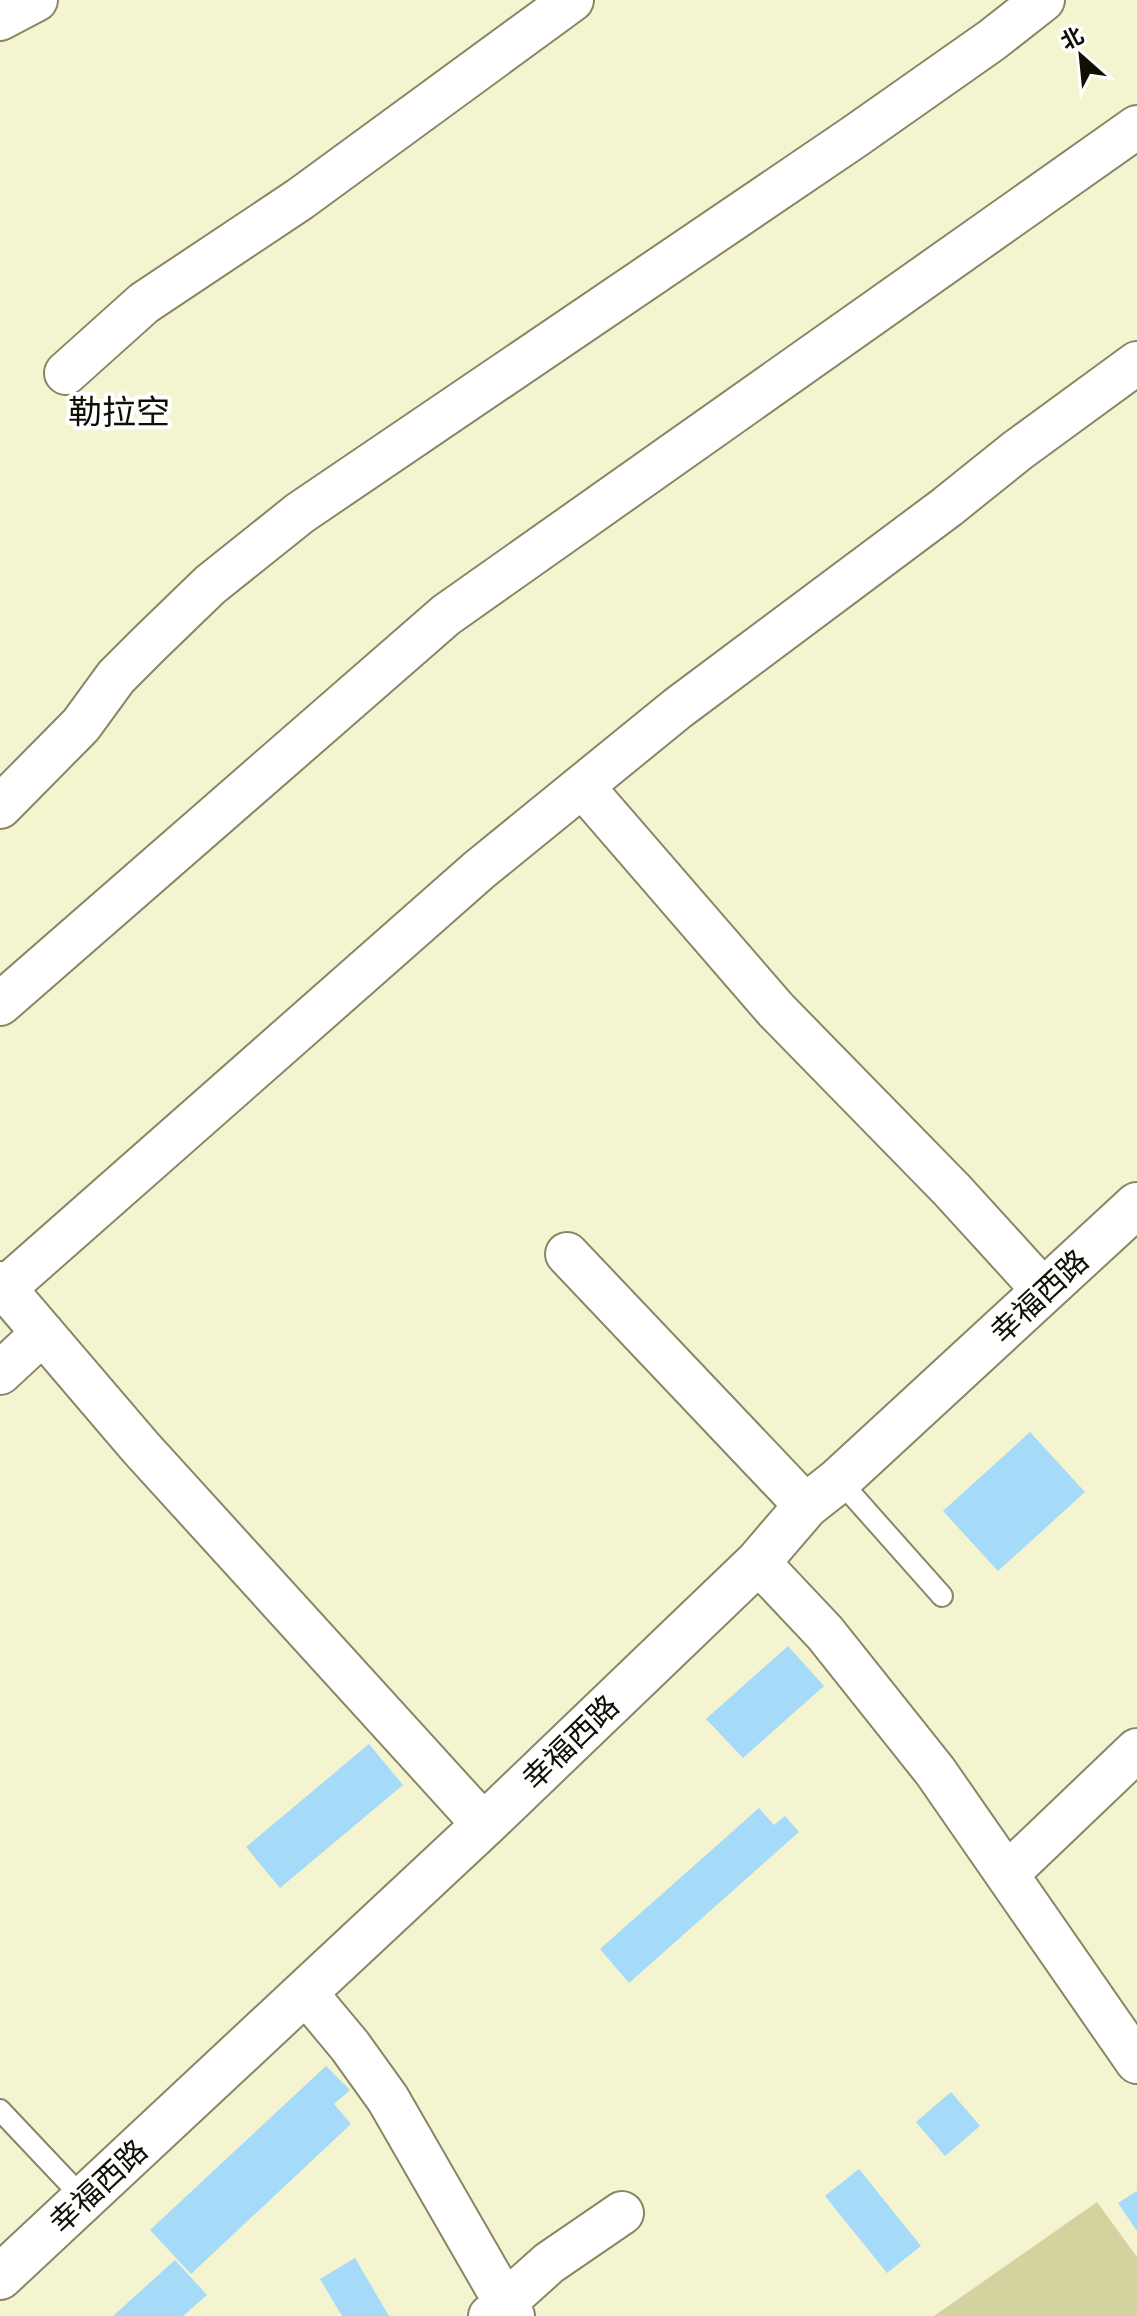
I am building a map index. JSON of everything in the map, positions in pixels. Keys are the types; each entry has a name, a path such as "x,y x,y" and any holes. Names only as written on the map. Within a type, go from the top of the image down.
{"main road":[{"name":"幸福西路","path":"0,2277 484,1825 758,1562 822,1493 1137,1205"}],"street":[{"path":"0,19 36,0"},
{"path":"66,373 144,303 300,199 572,0"},
{"path":"0,807 81,725 116,677 149,644 210,585 300,513 854,137 992,40 1043,0"},
{"path":"0,1004 446,615 1137,127"},
{"path":"484,1825 141,1448 2,1286 249,1074 352,979 479,870 678,708 1137,363"},
{"path":"583,787 776,1010 952,1190 1044,1291"},
{"path":"567,1254 822,1493"},
{"path":"0,1373 43,1333"},
{"path":"758,1562 825,1633 935,1771 1137,2062"},
{"path":"1007,1874 1137,1750"},
{"path":"305,1992 350,2046 388,2099 503,2312 549,2263 622,2213"}],"lane":[{"path":"822,1493 942,1596"},
{"path":"0,2110 84,2199"}],"shaded area":[{"path":"1097,2202 1137,2257 1137,2316 934,2316"}],"building":[{"path":"1030,1432 1085,1492 998,1571 943,1511"},
{"path":"788,1646 824,1686 743,1758 706,1719"},
{"path":"369,1744 403,1785 280,1888 246,1847"},
{"path":"759,1808 774,1825 785,1816 799,1832 629,1983 600,1949"},
{"path":"326,2066 350,2090 334,2104 351,2124 191,2274 150,2230"},
{"path":"951,2092 980,2126 945,2156 916,2122"},
{"path":"859,2169 921,2246 887,2273 825,2196"},
{"path":"1137,2191 1137,2231 1118,2203"},
{"path":"355,2258 389,2316 342,2316 320,2279"},
{"path":"175,2260 207,2295 183,2316 113,2316"}],"district":[{"name":"勒拉空","path":"119,411"}]}
